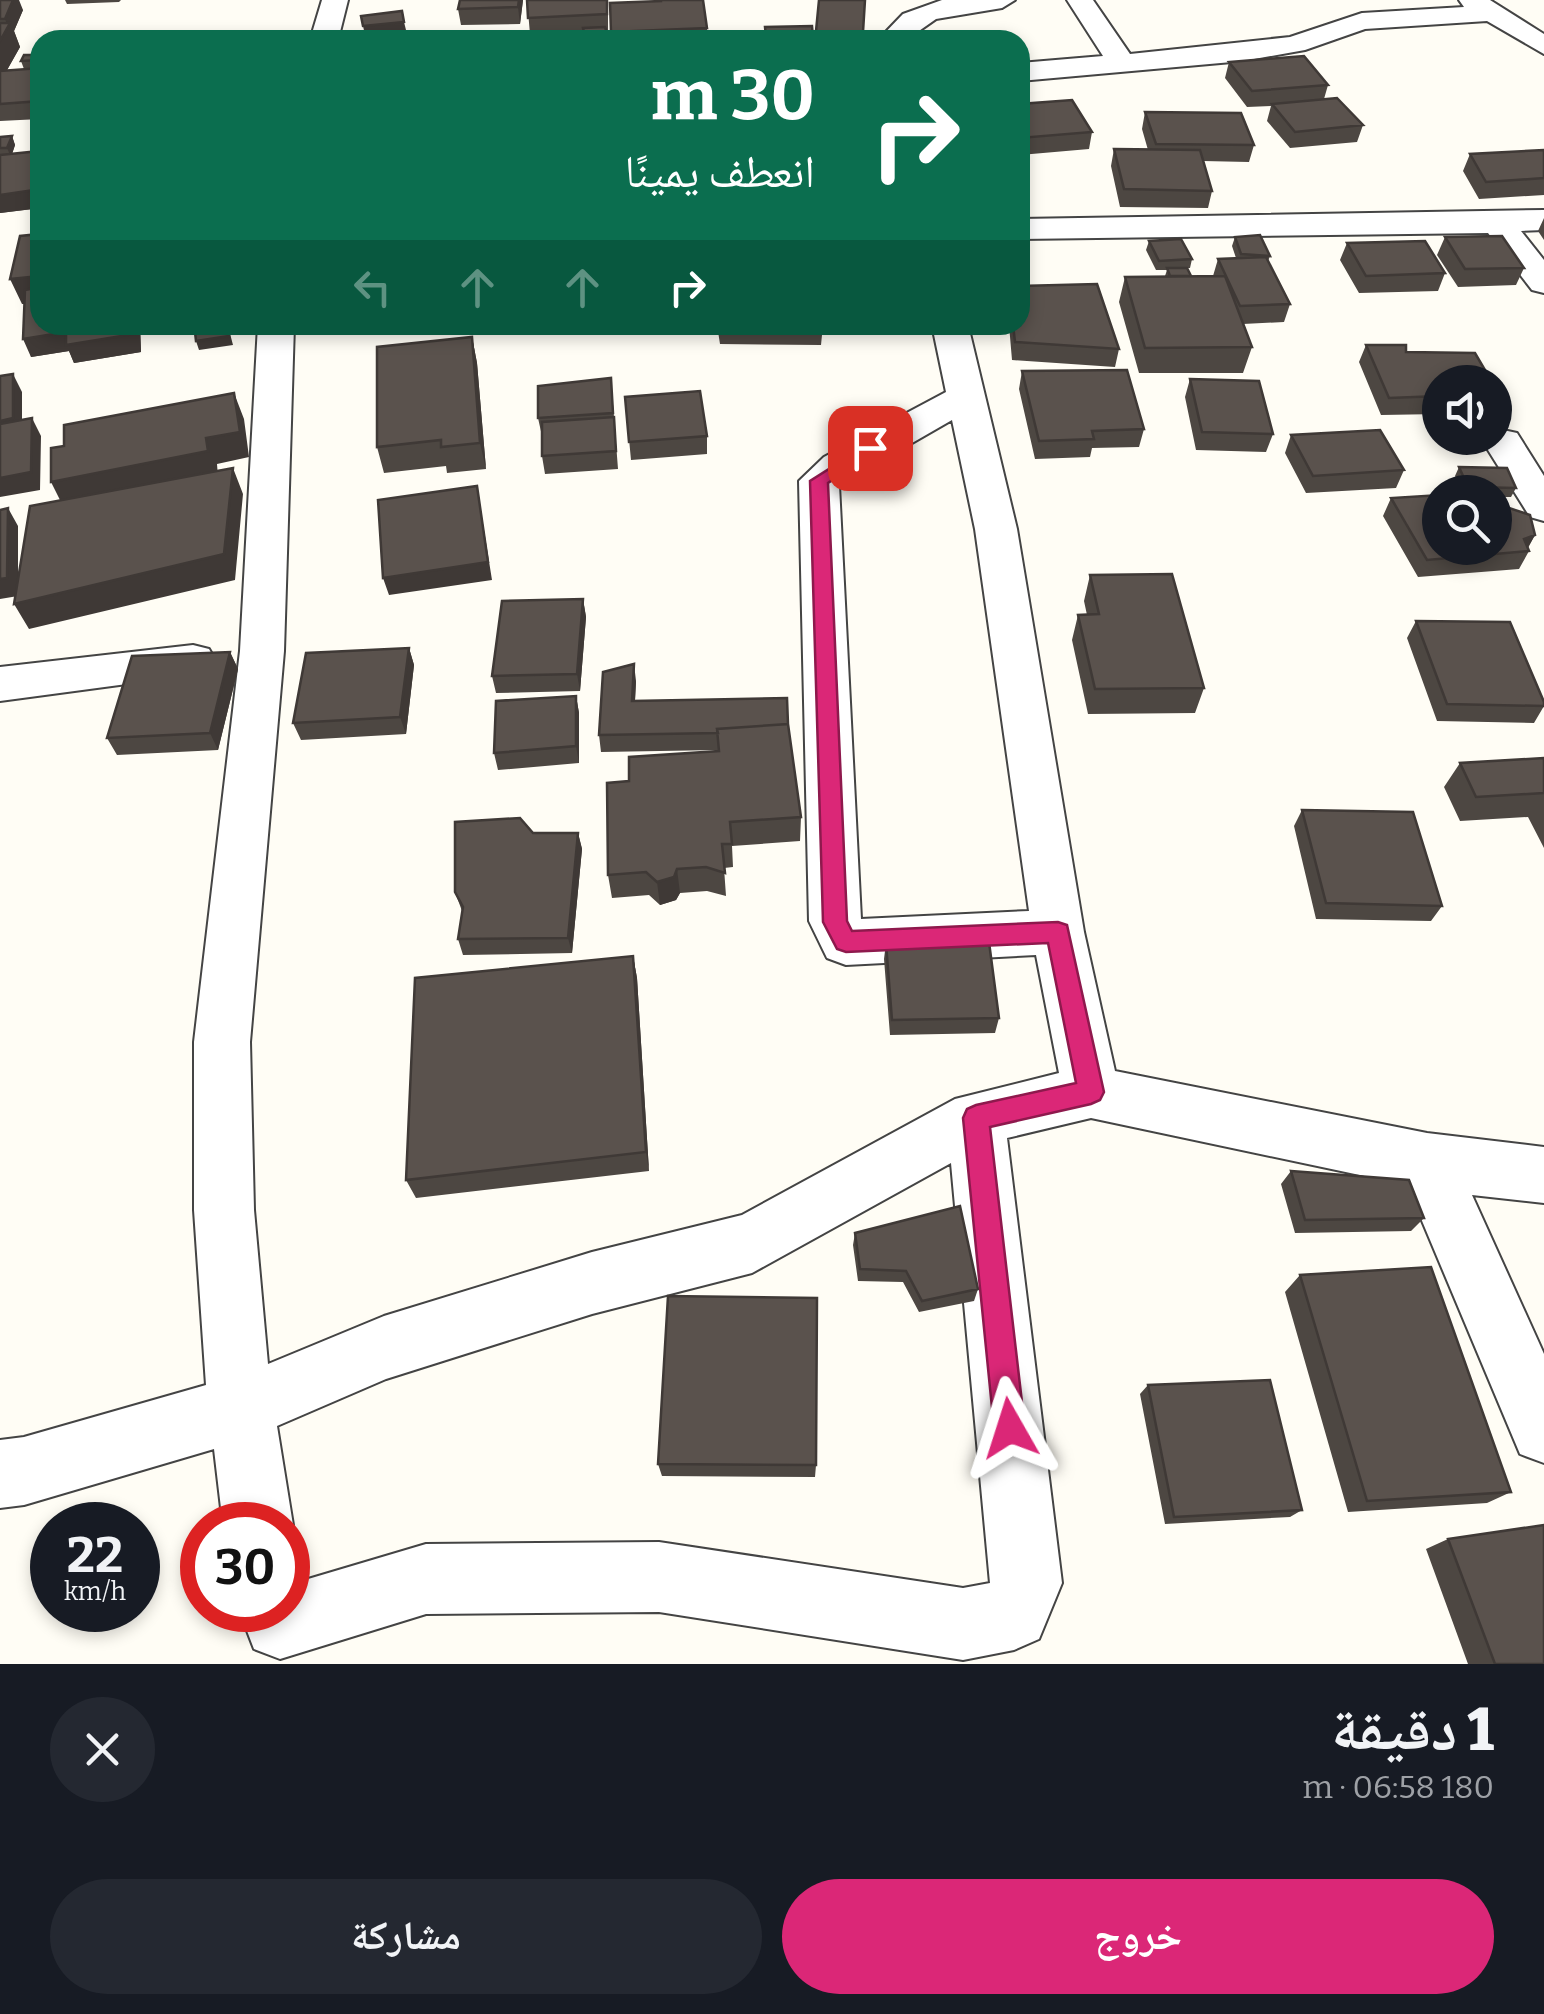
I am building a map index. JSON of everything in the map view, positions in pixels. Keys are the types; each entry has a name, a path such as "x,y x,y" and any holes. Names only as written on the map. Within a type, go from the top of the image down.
{"street":[{"path":"327,30 335,0"},
{"path":"898,30 927,13 1002,0"},
{"path":"1080,0 1121,62"},
{"path":"1030,71 1243,53 1295,44 1362,21 1482,6 1544,46"},
{"path":"1030,230 1544,220"},
{"path":"1498,222 1544,283"},
{"path":"255,1502 232,1348 224,1210 222,1042 262,651 276,335"},
{"path":"952,335 996,528 1058,932 1091,1092"},
{"path":"967,396 838,466 819,481 835,922 846,942 1058,932"},
{"path":"1511,455 1544,508"},
{"path":"0,684 262,651"},
{"path":"0,1474 24,1471 241,1408 384,1348 592,1282 752,1243 976,1118 1091,1092 1427,1161 1544,1174"},
{"path":"310,1621 426,1579 445,1578 659,1577 964,1624 1014,1614 1024,1598 1026,1583 976,1118"},
{"path":"1427,1161 1544,1430"}],"building":[{"path":"0,0 13,0 5,19 0,19"},
{"path":"460,0 519,0 518,7 458,9"},
{"path":"527,0 607,0 607,14 528,18"},
{"path":"703,0 707,28 611,30 610,3"},
{"path":"819,0 865,0 863,30 816,30"},
{"path":"402,11 404,22 363,26 361,16"},
{"path":"0,23 10,23 0,41"},
{"path":"812,26 812,30 765,30 765,27"},
{"path":"1304,56 1328,85 1252,91 1229,62"},
{"path":"30,69 30,102 0,104 0,71"},
{"path":"1337,98 1363,125 1295,132 1272,104"},
{"path":"1072,100 1092,132 1030,137 1030,103"},
{"path":"1145,112 1241,113 1254,145 1156,144"},
{"path":"12,136 7,148 0,148 0,137"},
{"path":"1114,149 1200,150 1212,191 1124,189"},
{"path":"1544,150 1544,178 1486,182 1470,154"},
{"path":"30,152 30,191 0,195 0,155"},
{"path":"30,235 30,277 10,279 20,236"},
{"path":"1260,235 1270,256 1241,254 1235,237"},
{"path":"1502,236 1524,268 1465,269 1445,237"},
{"path":"1181,239 1192,259 1159,261 1149,241"},
{"path":"1425,241 1445,273 1366,276 1347,243"},
{"path":"1266,257 1290,304 1240,306 1218,259"},
{"path":"1167,268 1187,268 1191,276 1170,276"},
{"path":"1225,276 1252,347 1145,348 1125,277"},
{"path":"1097,284 1119,349 1015,342 1014,335 1030,335 1030,286"},
{"path":"30,289 30,335 48,335 23,339 25,290"},
{"path":"66,335 128,335 66,345"},
{"path":"195,335 229,335 229,336 196,341"},
{"path":"472,337 480,443 441,447 441,440 377,447 377,347"},
{"path":"1366,345 1406,345 1406,352 1475,353 1482,365 1422,365 1422,397 1389,398"},
{"path":"1127,370 1144,429 1092,431 1094,439 1039,441 1022,371"},
{"path":"13,374 13,418 0,421 0,376"},
{"path":"611,378 613,413 538,418 538,386"},
{"path":"1190,379 1259,381 1273,434 1202,432"},
{"path":"700,391 707,436 629,442 625,397"},
{"path":"234,393 240,432 206,438 208,451 51,482 51,448 64,446 64,425"},
{"path":"614,417 616,451 542,456 542,422"},
{"path":"32,418 31,472 0,478 0,424"},
{"path":"1380,430 1404,470 1313,476 1291,435"},
{"path":"1459,467 1507,468 1510,475 1463,475"},
{"path":"233,468 224,554 14,604 30,506"},
{"path":"477,486 488,562 383,578 378,500"},
{"path":"1422,496 1422,551 1391,498"},
{"path":"8,508 7,578 0,579 0,510"},
{"path":"1512,509 1530,515 1535,535 1524,539 1529,551 1512,552"},
{"path":"1172,574 1204,688 1095,689 1078,615 1099,614 1090,575"},
{"path":"583,599 577,674 492,676 502,601"},
{"path":"1416,621 1510,622 1544,706 1447,704"},
{"path":"409,648 400,717 293,723 306,653"},
{"path":"230,652 210,733 107,738 132,656"},
{"path":"634,664 632,701 787,698 788,724 717,729 718,733 599,735 603,672"},
{"path":"576,696 576,746 494,753 496,701"},
{"path":"788,724 801,817 730,822 732,844 722,844 725,873 706,867 677,869 674,877 657,882 646,872 608,875 607,783 629,781 629,757 719,751 717,729"},
{"path":"1544,758 1544,793 1476,797 1460,763"},
{"path":"1302,810 1413,812 1442,906 1326,903"},
{"path":"520,818 533,833 578,833 568,938 458,939 463,907 455,892 455,822"},
{"path":"989,942 999,1018 892,1020 886,943"},
{"path":"633,956 646,1152 406,1180 415,978"},
{"path":"1291,1171 1409,1180 1424,1218 1305,1220"},
{"path":"960,1206 978,1289 922,1301 906,1271 860,1269 855,1233"},
{"path":"1431,1267 1511,1492 1367,1501 1300,1275"},
{"path":"668,1296 817,1298 816,1465 658,1464"},
{"path":"1270,1380 1302,1510 1174,1517 1148,1385"},
{"path":"1544,1525 1544,1664 1495,1664 1448,1539"}],"route":[{"path":"870,448 819,481 835,922 846,942 1058,932 1091,1092 976,1118 1010,1428"}]}
